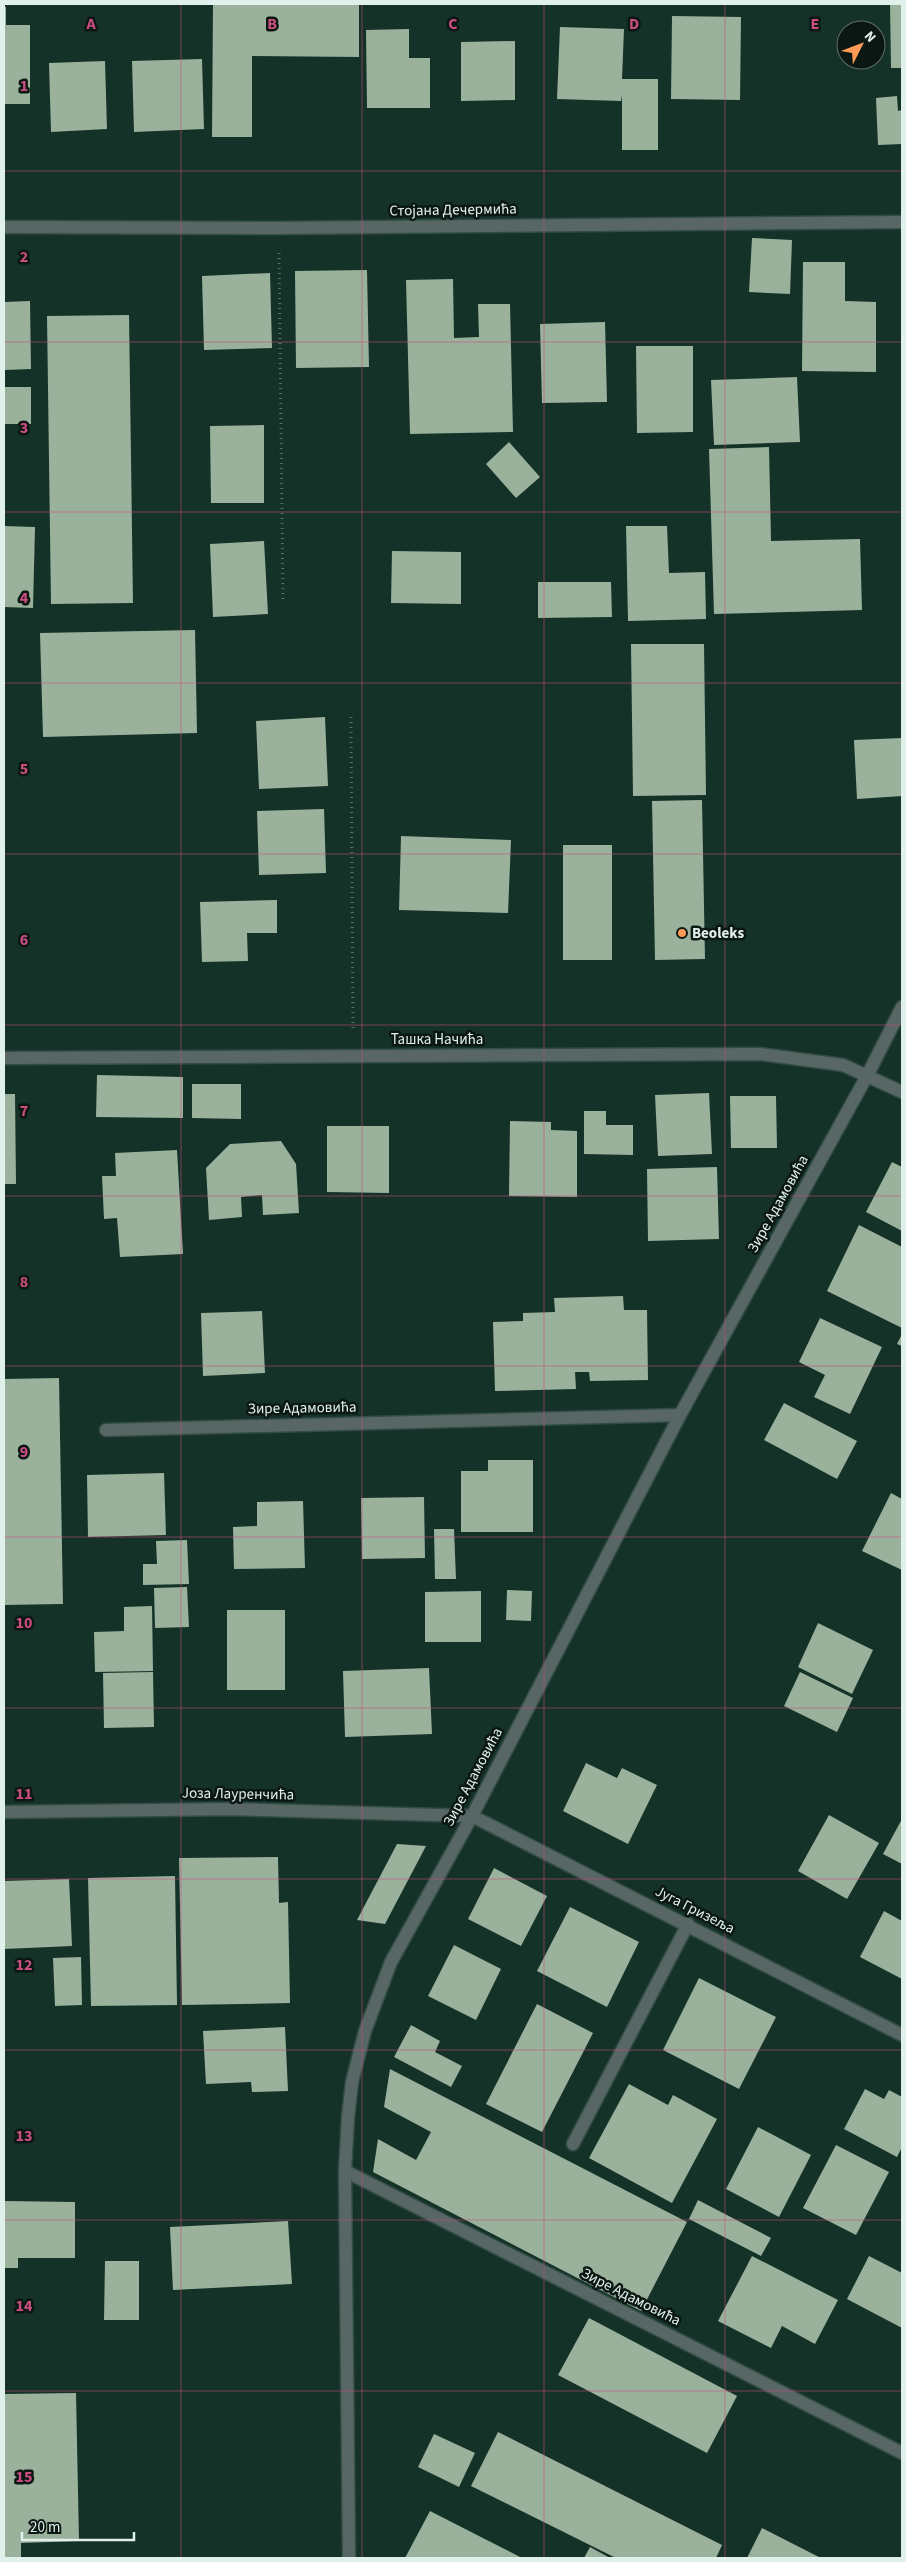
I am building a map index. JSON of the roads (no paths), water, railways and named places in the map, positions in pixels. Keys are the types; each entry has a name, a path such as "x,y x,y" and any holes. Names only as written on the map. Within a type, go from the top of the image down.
{"street":[{"name":"Стојана Дечермића","path":"4,227 279,228 902,222"},
{"name":"Зире Адамовића","path":"349,2558 345,2171 352,2082 364,2032 391,1962 472,1816 680,1415 868,1074 902,1007"},
{"name":"Ташка Начића","path":"4,1058 760,1054 843,1064 868,1074 902,1092"},
{"name":"Зире Адамовића","path":"106,1430 680,1415"},
{"name":"Јоза Лауренчића","path":"4,1812 232,1809 472,1816"},
{"name":"Југа Гризеља","path":"472,1816 688,1924 902,2035"},
{"path":"573,2144 688,1924"},
{"name":"Зире Адамовића","path":"345,2171 902,2453"}],"place":[{"name":"Beoleks","path":"682,933"}]}
